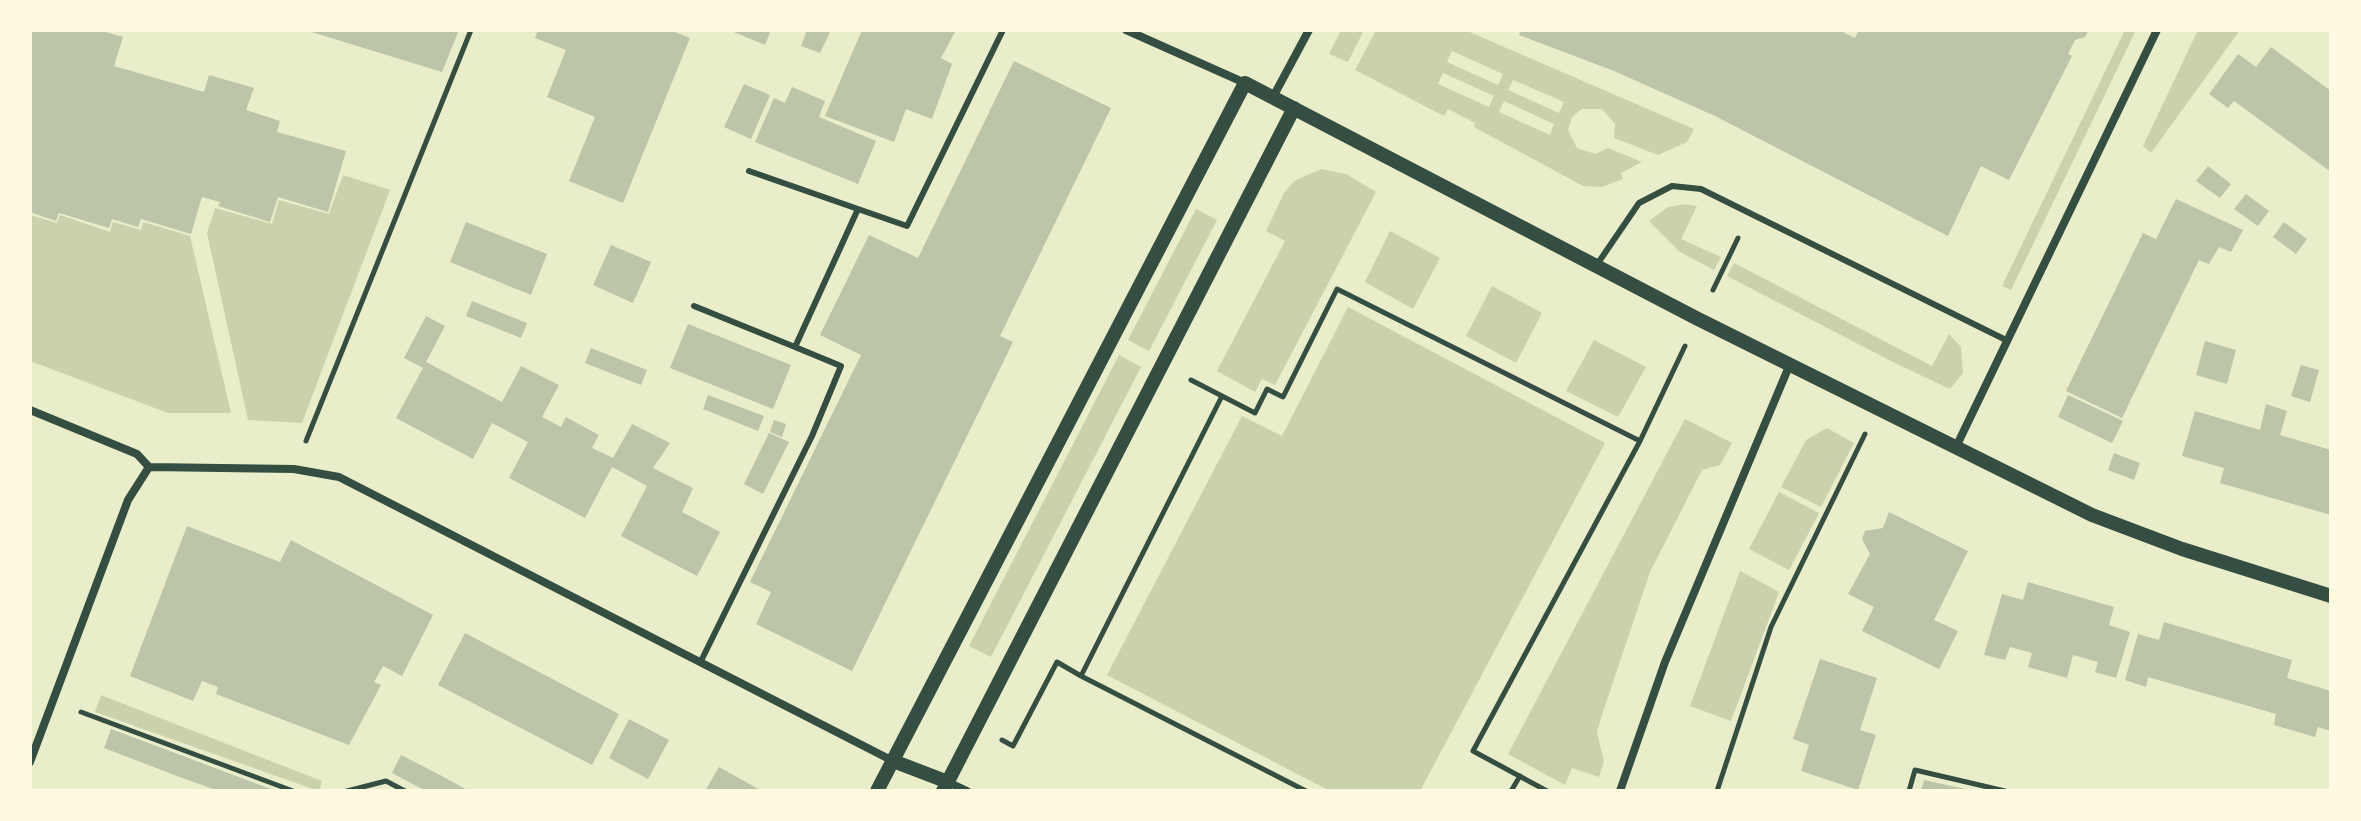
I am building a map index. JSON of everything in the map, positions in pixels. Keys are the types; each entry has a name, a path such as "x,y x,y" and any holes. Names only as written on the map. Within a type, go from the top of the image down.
{"street":[{"path":"1126,30 1273,97 1698,319 2092,515 2182,549 2331,596"},
{"path":"1273,97 1309,30"},
{"path":"1956,447 2157,30"},
{"path":"877,791 1245,83"},
{"path":"945,786 1294,108"},
{"path":"1620,791 1665,662 1790,364"},
{"path":"30,410 137,454 149,467 294,469 339,477 893,761 945,786 967,791"},
{"path":"30,762 128,500 149,467"}],"lane":[{"path":"749,171 907,226 1003,30"},
{"path":"1596,266 1639,203 1672,186 1701,189 2008,341"},
{"path":"795,347 858,209"},
{"path":"694,306 841,366 812,436 701,661"}],"path":[{"path":"294,469 471,30"},
{"path":"1547,791 1473,751 1640,441 1751,213"},
{"path":"1162,366 1255,413 1267,389 1283,397 1337,289 1640,441"},
{"path":"1222,396 1081,676 1306,791"},
{"path":"1717,791 1771,627 1877,408"},
{"path":"53,702 293,791"},
{"path":"1909,791 1915,770 2005,791"},
{"path":"1511,791 1520,776"},
{"path":"347,791 386,781 405,791"}],"green space":[{"path":"1341,30 1364,30 1348,62 1329,54"},
{"path":"1376,30 1465,30 1694,129 1687,142 1658,155 1614,138 1615,124 1602,109 1582,109 1572,117 1568,130 1577,148 1595,154 1608,148 1642,162 1621,173 1623,179 1602,187 1583,186 1474,127 1475,123 1448,109 1444,116 1355,70","holes":["1452,51 1503,74 1498,85 1447,62","1443,73 1494,96 1489,107 1438,84","1513,80 1564,102 1559,113 1508,90","1504,101 1554,124 1550,135 1499,112"]},
{"path":"2125,30 2136,30 2011,290 2002,286"},
{"path":"2198,30 2240,30 2151,153 2143,146"},
{"path":"1321,169 1346,174 1376,192 1275,385 1262,379 1255,392 1217,371 1285,241 1266,231 1284,193 1294,181"},
{"path":"343,175 390,190 302,423 248,420 207,233 215,208 272,224 279,200 329,214"},
{"path":"1685,204 1697,206 1681,239 1721,257 1714,270 1680,252 1649,221 1668,207"},
{"path":"1196,209 1217,220 1149,351 1128,340"},
{"path":"30,215 57,223 60,215 110,232 113,222 141,230 143,222 190,236 231,413 168,413 30,361"},
{"path":"1390,231 1440,258 1413,309 1365,282"},
{"path":"1734,263 1932,366 1949,334 1961,347 1963,373 1950,389 1895,363 1727,276"},
{"path":"1492,286 1542,313 1516,363 1466,336"},
{"path":"1348,307 1605,443 1420,791 1330,791 1107,675 1242,416 1282,436"},
{"path":"1594,340 1646,367 1618,417 1566,391"},
{"path":"1119,355 1141,367 991,657 969,646"},
{"path":"1685,419 1732,443 1720,465 1702,470 1650,572 1597,733 1604,761 1599,777 1572,768 1565,785 1508,754"},
{"path":"1827,428 1854,443 1821,507 1781,487 1806,440"},
{"path":"1779,492 1819,513 1789,570 1749,549"},
{"path":"1740,571 1779,592 1731,721 1690,706"},
{"path":"101,695 322,781 319,791 95,712"}],"building":[{"path":"30,30 99,30 123,37 114,66 204,92 209,75 254,88 246,110 280,121 277,132 346,151 328,212 278,197 270,222 218,206 220,202 202,197 191,234 141,219 138,227 112,219 109,228 59,213 56,221 30,212"},
{"path":"305,30 459,30 442,72"},
{"path":"538,30 670,30 690,38 623,203 569,181 595,117 547,97 566,50 535,38"},
{"path":"729,30 771,30 765,45"},
{"path":"807,30 831,30 820,53 801,46"},
{"path":"862,30 956,30 941,58 952,64 932,119 906,109 894,142 825,116"},
{"path":"1521,30 1839,30 1855,38 1859,30 2089,30 2085,37 2075,40 2068,54 2072,56 2009,180 1981,166 1948,236 1715,116 1614,71 1519,35"},
{"path":"2271,47 2331,91 2331,172 2234,101 2228,108 2209,94 2238,54 2256,67"},
{"path":"1014,61 1111,108 1000,336 1013,342 852,671 756,624 771,592 750,582 861,355 820,335 869,235 918,258"},
{"path":"744,84 770,95 751,139 724,127"},
{"path":"792,87 825,101 819,117 876,141 858,184 755,142 774,98 785,103"},
{"path":"2208,166 2231,184 2220,198 2196,181"},
{"path":"2246,194 2269,211 2258,226 2234,209"},
{"path":"2176,199 2243,230 2231,252 2219,247 2209,264 2199,260 2122,418 2066,391 2143,233 2156,239"},
{"path":"466,222 547,254 531,295 450,262"},
{"path":"2284,222 2307,239 2296,254 2273,237"},
{"path":"611,245 651,262 633,303 593,285"},
{"path":"472,301 527,323 521,338 466,316"},
{"path":"426,316 445,326 426,362 502,402 521,366 559,385 542,417 561,427 566,417 599,435 592,448 613,458 632,424 670,443 653,468 693,488 682,512 720,532 697,576 621,536 647,486 612,467 585,518 509,478 528,442 492,423 473,459 396,418 423,368 404,358"},
{"path":"688,324 791,365 773,409 670,368"},
{"path":"2205,341 2236,350 2227,384 2196,375"},
{"path":"591,348 647,370 641,385 585,363"},
{"path":"2301,365 2319,370 2310,402 2291,396"},
{"path":"708,395 764,416 758,431 703,409"},
{"path":"2068,395 2123,421 2112,443 2058,417"},
{"path":"2266,404 2287,411 2280,435 2331,450 2331,515 2220,483 2224,468 2182,456 2195,411 2260,430"},
{"path":"774,420 786,424 782,437 770,432"},
{"path":"769,433 789,442 763,494 744,484"},
{"path":"2114,453 2140,463 2134,480 2108,470"},
{"path":"1889,512 1968,551 1934,620 1958,631 1939,669 1862,631 1874,607 1848,594 1870,554 1862,539 1865,531 1883,528"},
{"path":"187,526 280,562 291,540 433,615 402,676 383,666 374,682 381,685 349,745 216,694 218,687 202,681 193,701 130,676"},
{"path":"2028,582 2114,607 2109,625 2130,632 2116,678 2095,672 2098,662 2073,655 2067,678 2028,667 2032,653 2010,647 2005,660 1984,655 2002,594 2023,600"},
{"path":"2164,622 2292,660 2287,678 2331,691 2331,731 2318,727 2315,737 2274,725 2276,714 2148,677 2146,687 2125,680 2138,634 2159,640"},
{"path":"465,633 619,714 592,765 438,685"},
{"path":"1820,659 1877,678 1860,730 1876,735 1858,790 1801,771 1809,745 1793,739"},
{"path":"629,719 669,740 648,779 609,758"},
{"path":"111,729 276,791 219,791 185,779 104,748"},
{"path":"401,755 469,791 426,791 392,773"},
{"path":"719,767 762,791 705,791"},
{"path":"1924,780 1970,790 1970,791 1921,791"}]}
